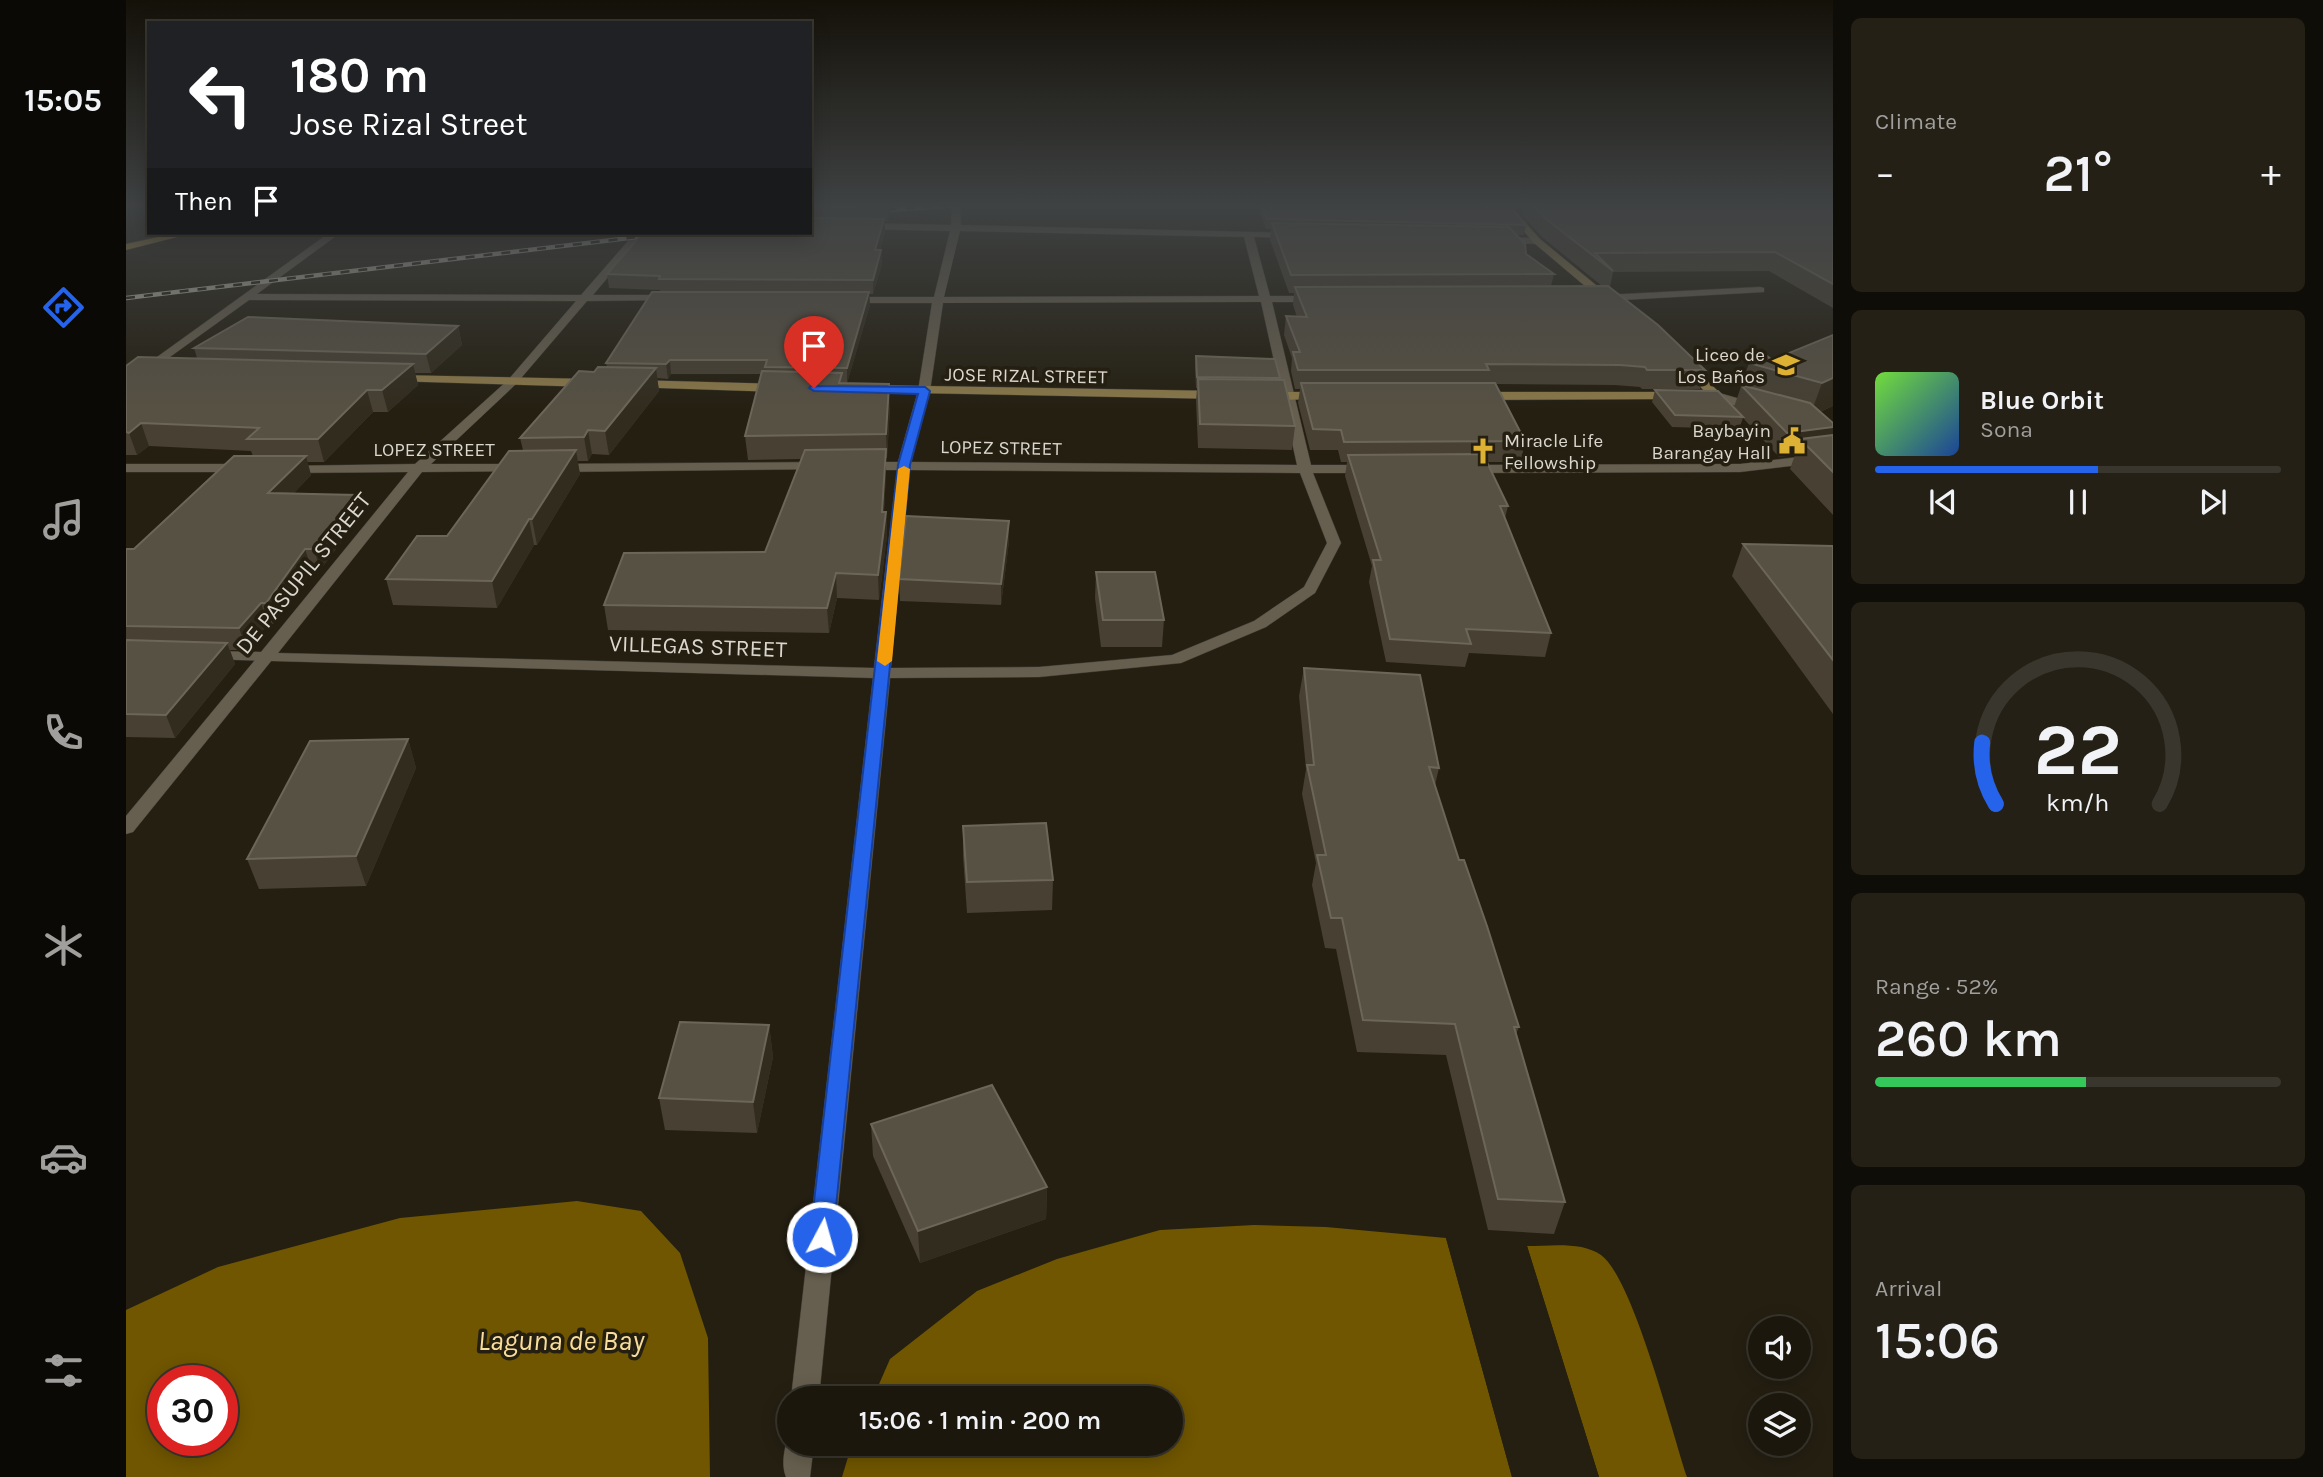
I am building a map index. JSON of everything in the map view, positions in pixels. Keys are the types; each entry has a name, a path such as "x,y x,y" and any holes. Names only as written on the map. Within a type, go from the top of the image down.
{"main road":[{"path":"1575,273 1616,306"},
{"path":"1676,356 1716,397"},
{"path":"138,372 169,373"},
{"path":"388,379 608,384"},
{"path":"622,384 787,388"},
{"name":"JOSE RIZAL STREET","path":"856,389 1235,395"},
{"path":"1248,396 1330,396"},
{"path":"1468,396 1689,396"},
{"path":"1703,397 1716,397"}],"street":[{"path":"138,372 281,273"},
{"name":"DE PASUPIL STREET","path":"126,828 418,469 512,382 606,273"},
{"path":"806,1386 904,465 925,391 938,300 945,273"},
{"name":"VILLEGAS STREET","path":"196,656 883,673 1039,672 1175,660 1260,624 1310,590 1334,543 1306,469 1278,346 1258,273"},
{"path":"1580,298 1760,290"},
{"path":"249,297 681,298"},
{"path":"830,299 1333,299"},
{"path":"1716,397 1768,411"},
{"path":"1455,469 1740,468 1833,457"},
{"name":"LOPEZ STREET","path":"126,468 418,469 904,465 1387,469"}],"water":[{"name":"Laguna de Bay","path":"577,1201 641,1211 680,1253 708,1338 710,1477 126,1477 126,1310 218,1267 400,1218"},
{"path":"1254,1225 1326,1227 1446,1238 1512,1477 842,1477 848,1456 1183,1456 1183,1386 878,1386 890,1359 977,1291 1057,1259 1160,1230"},
{"path":"1565,1245 1585,1248 1601,1255 1613,1269 1638,1323 1687,1477 1599,1477 1527,1246"}],"pier":[{"path":"1446,1238 1450,1239 1515,1477 1512,1477"},
{"path":"1524,1246 1527,1246 1599,1477 1595,1477"}],"building":[{"path":"875,273 873,280 659,279 660,276 607,274"},
{"path":"1290,273 1554,274 1291,275"},
{"path":"1813,273 1833,273 1833,284"},
{"path":"1608,286 1658,325 1705,370 1647,370 1645,367 1620,365 1486,364 1489,370 1298,370 1293,352 1300,352 1286,316 1307,317 1295,287"},
{"path":"652,292 869,292 847,368 765,367 767,360 670,360 666,364 606,363"},
{"path":"248,317 458,326 426,354 194,348"},
{"path":"1833,335 1833,378 1822,383 1749,363 1761,351 1772,360"},
{"path":"1196,356 1275,359 1280,378 1197,377"},
{"path":"138,357 413,364 382,390 367,390 318,439 247,439 259,428 141,423 129,433 126,432 126,366"},
{"path":"598,367 656,368 605,431 588,430 584,437 520,438 579,371 594,372"},
{"path":"762,371 842,373 839,383 889,384 886,434 745,436"},
{"path":"1198,379 1284,380 1295,426 1200,424"},
{"path":"1301,383 1495,383 1525,441 1344,442 1341,430 1313,429"},
{"path":"1741,385 1810,403 1833,423 1833,427 1787,433"},
{"path":"1655,390 1718,391 1743,417 1675,415"},
{"path":"1833,435 1833,472 1800,439"},
{"path":"886,449 882,512 886,512 878,575 836,573 827,608 604,605 624,553 765,552 805,450"},
{"path":"576,450 532,519 529,519 492,581 386,579 417,536 447,536 509,451"},
{"path":"1483,454 1508,506 1500,506 1551,633 1466,629 1471,644 1390,639 1373,560 1381,560 1348,455"},
{"path":"234,456 306,456 268,493 356,495 314,549 305,549 266,603 261,603 239,628 126,626 126,549 134,549"},
{"path":"906,516 1009,521 1001,584 899,579"},
{"path":"1743,544 1833,546 1833,660"},
{"path":"1096,572 1155,572 1164,620 1103,620"},
{"path":"126,640 227,643 166,715 126,714"},
{"path":"1304,668 1420,675 1439,768 1429,767 1459,860 1464,860 1487,926 1519,1027 1514,1027 1565,1202 1498,1199 1455,1024 1363,1020 1342,918 1331,918 1317,855 1326,855 1307,765 1314,765"},
{"path":"408,739 356,856 247,859 310,741"},
{"path":"1046,823 1053,880 967,882 963,826"},
{"path":"680,1022 769,1025 753,1102 659,1098"},
{"path":"992,1085 1047,1187 918,1231 871,1124"}],"railway":[{"path":"126,298 336,273"}],"slow traffic":[{"path":"885,661 904,469"}],"place":[{"name":"Liceo de Los Baños","path":"1786,365"},
{"name":"Baybayin Barangay Hall","path":"1792,441"},
{"name":"Miracle Life Fellowship","path":"1483,451"}],"route":[{"path":"814,388 925,391 904,465 822,1237"}]}
